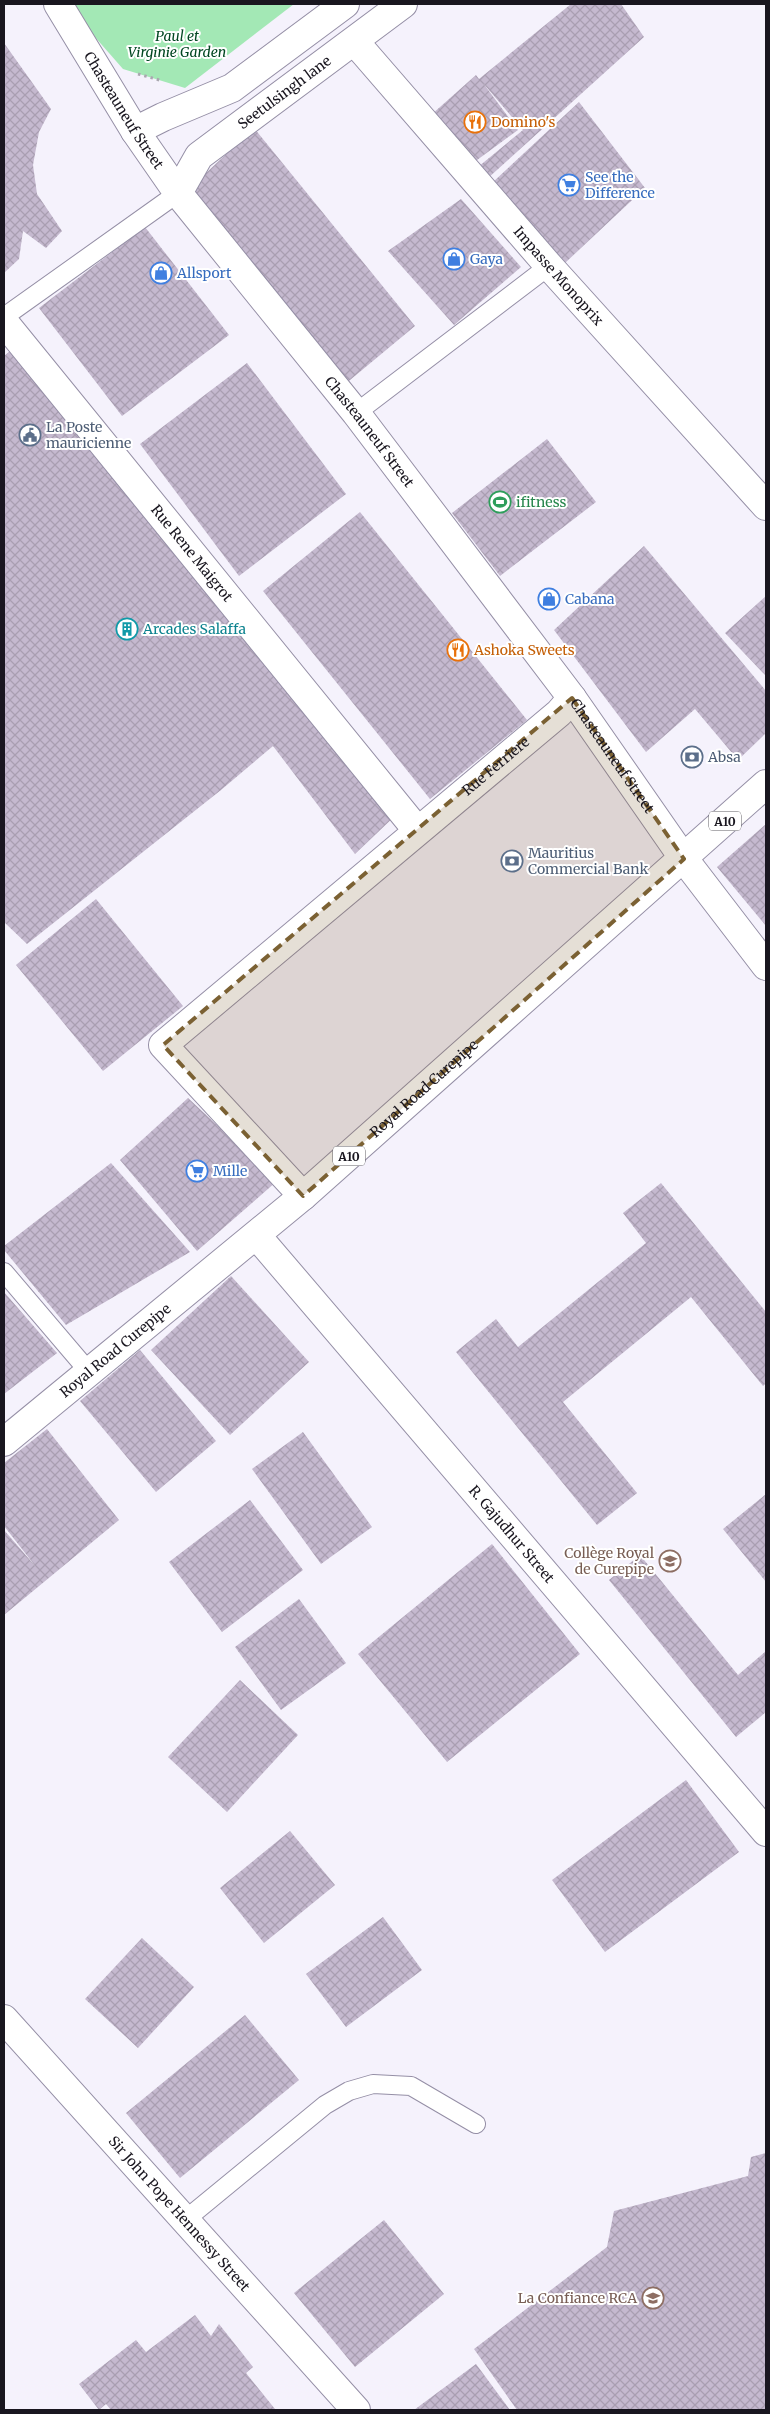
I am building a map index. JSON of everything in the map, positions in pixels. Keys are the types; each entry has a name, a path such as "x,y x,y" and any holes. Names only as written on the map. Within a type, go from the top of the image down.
{"street":[{"name":"Chasteauneuf Street","path":"58,4 135,131 178,193 356,413 572,698 684,859 766,966"},
{"path":"135,131 232,88 345,4"},
{"name":"Seetulsingh lane","path":"178,193 199,156 403,4"},
{"name":"Impasse Monoprix","path":"354,42 549,266 766,506"},
{"name":"Rue Rene Maigrot","path":"4,322 417,830"},
{"name":"Rue Ferriere","path":"303,1196 163,1045 417,830 559,713 572,698"},
{"name":"Royal Road Curepipe","path":"4,1442 257,1236 684,859 766,784"},
{"name":"R. Gajudhur Street","path":"257,1236 766,1832"},
{"name":"Sir John Pope Hennessy Street","path":"4,2019 356,2410"}],"lane":[{"path":"4,317 178,193"},
{"path":"356,413 549,266"},
{"path":"4,1272 90,1373"},
{"path":"185,2220 325,2105 349,2091 372,2084 411,2086 476,2124"}],"path":[{"path":"132,72 167,83"}],"highlighted area":[{"path":"572,698 684,859 303,1196 163,1045"}],"green space":[{"name":"Paul et Virginie Garden","path":"66,4 294,4 185,88 123,69"}],"building":[{"path":"571,4 621,4 644,37 487,179 478,167 523,130 483,83 518,130 473,163 431,115 476,75 479,79"},
{"path":"4,43 51,109 39,132 33,165 37,194 62,231 46,248 23,231 19,259 4,273"},
{"name":"See the Difference","path":"579,102 645,188 565,263 493,182"},
{"path":"254,128 415,326 344,385 188,190"},
{"name":"Gaya","path":"461,199 521,267 454,325 388,251"},
{"path":"145,227 229,335 122,416 39,308"},
{"name":"Arcades Salaffa","path":"15,347 397,814 355,854 273,746 221,790 27,944 4,922 4,356"},
{"path":"247,363 346,494 239,576 140,444"},
{"path":"547,439 596,502 500,576 452,513"},
{"path":"360,512 527,720 430,799 263,591"},
{"path":"644,546 766,691 766,733 738,760 695,709 646,752 554,630"},
{"path":"766,596 766,676 725,633"},
{"path":"766,824 766,926 717,867"},
{"path":"96,899 183,1006 103,1071 16,965"},
{"name":"Mille","path":"188,1098 277,1181 197,1251 120,1160"},
{"path":"111,1163 190,1252 66,1325 4,1250 4,1246"},
{"path":"661,1183 766,1312 766,1383 763,1386 691,1297 563,1402 637,1493 597,1525 456,1352 496,1319 518,1347 646,1243 623,1213"},
{"path":"231,1276 309,1362 230,1435 151,1350"},
{"path":"4,1292 57,1353 4,1394"},
{"path":"140,1350 216,1441 156,1492 80,1401"},
{"path":"47,1429 119,1520 4,1615 4,1530 36,1567 4,1526 4,1463"},
{"path":"303,1432 372,1527 321,1564 252,1469"},
{"path":"766,1494 766,1582 723,1529"},
{"path":"250,1500 303,1570 222,1632 169,1562"},
{"path":"492,1544 580,1654 447,1762 358,1654"},
{"path":"640,1555 738,1675 766,1651 766,1712 736,1737 609,1580"},
{"path":"299,1599 346,1663 281,1710 235,1647"},
{"path":"240,1680 298,1735 227,1812 168,1757"},
{"path":"686,1780 739,1852 605,1952 552,1880"},
{"path":"290,1831 335,1885 264,1943 220,1888"},
{"path":"383,1917 422,1970 346,2027 306,1974"},
{"path":"142,1938 194,1987 138,2048 85,1999"},
{"path":"245,2015 299,2080 180,2178 126,2113"},
{"name":"La Confiance RCA","path":"766,2153 766,2410 517,2410 474,2349 607,2247 614,2211 748,2176 751,2157"},
{"path":"384,2220 444,2294 355,2367 294,2293"},
{"path":"195,2315 211,2336 219,2324 253,2367 246,2373 275,2409 111,2410 106,2404 99,2410 79,2384 136,2340 146,2352"},
{"path":"476,2364 510,2410 414,2410"}],"place":[{"name":"Domino's","path":"475,122"},
{"name":"See the Difference","path":"569,185"},
{"name":"Gaya","path":"454,259"},
{"name":"Allsport","path":"161,273"},
{"name":"La Poste mauricienne","path":"30,435"},
{"name":"ifitness","path":"500,502"},
{"name":"Cabana","path":"549,599"},
{"name":"Arcades Salaffa","path":"127,629"},
{"name":"Ashoka Sweets","path":"458,650"},
{"name":"Absa","path":"692,757"},
{"name":"Mauritius Commercial Bank","path":"512,861"},
{"name":"Mille","path":"197,1171"},
{"name":"Collège Royal de Curepipe","path":"670,1561"},
{"name":"La Confiance RCA","path":"653,2298"}]}
